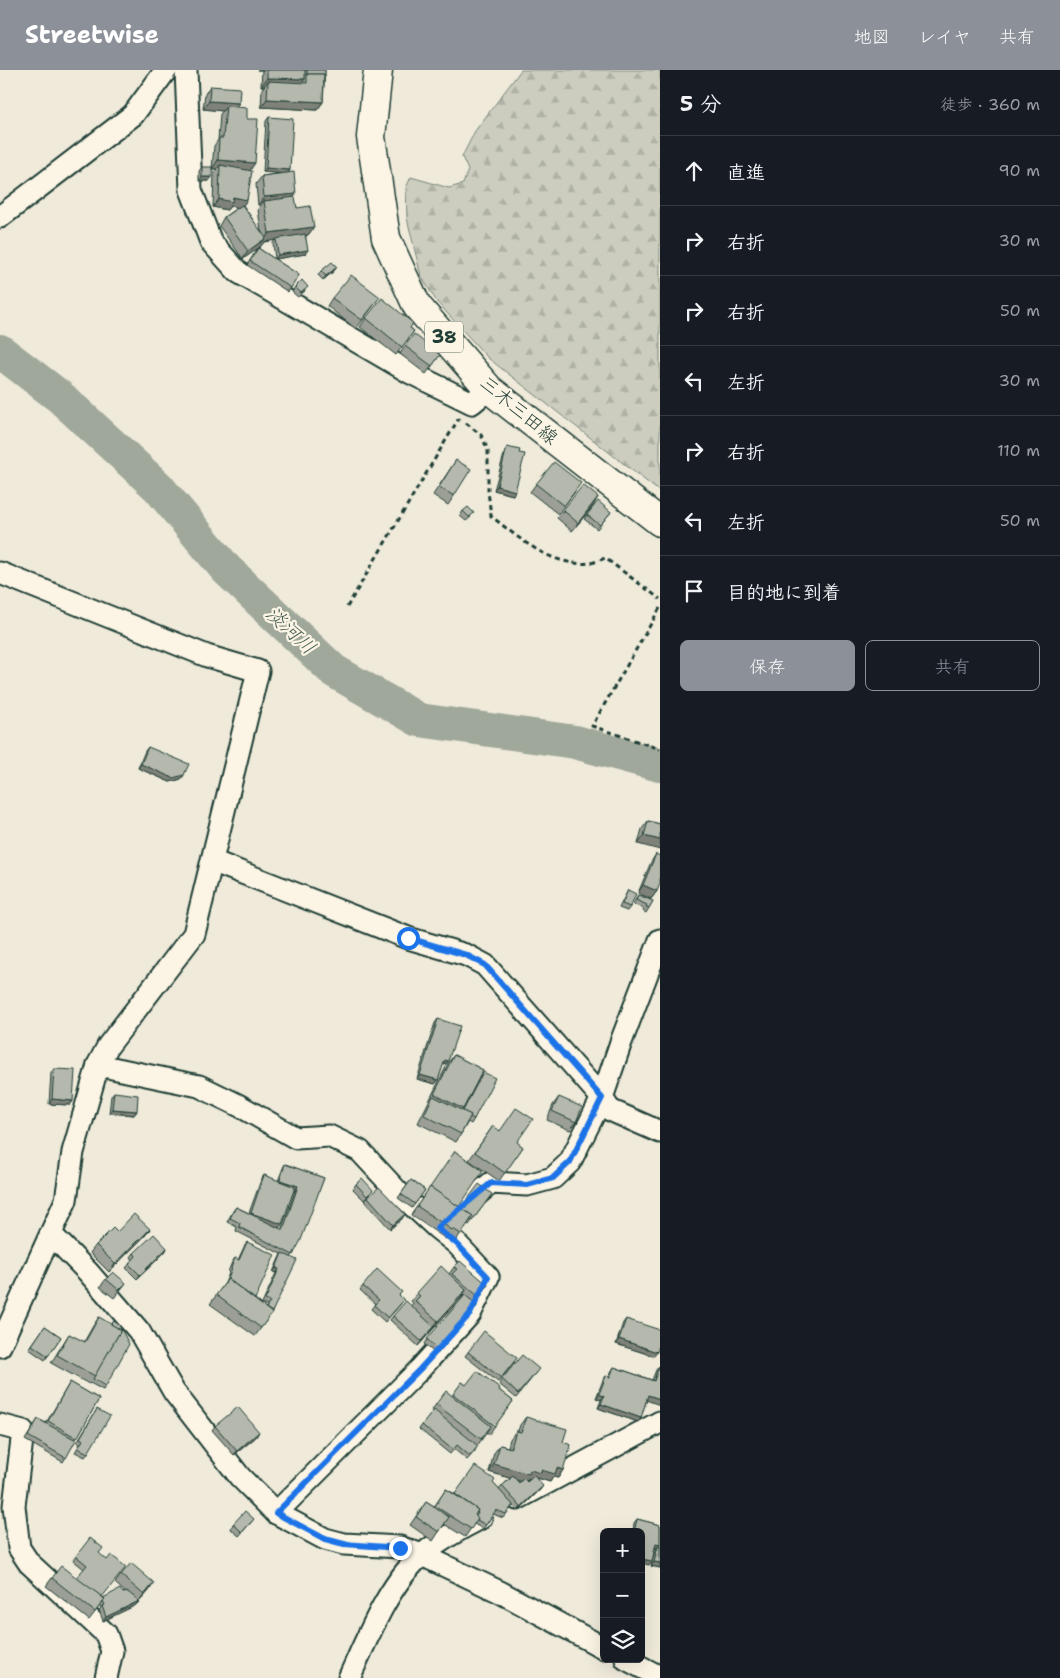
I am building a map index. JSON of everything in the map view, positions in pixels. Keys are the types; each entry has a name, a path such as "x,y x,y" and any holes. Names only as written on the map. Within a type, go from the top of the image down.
{"main road":[{"name":"三木三田線","path":"378,70 371,137 386,238 417,306 489,389 660,522"}],"street":[{"path":"0,218 132,115 166,70"},
{"path":"186,70 191,190 211,242 238,272 409,372 472,403 489,389"},
{"path":"0,573 208,656 258,671 194,934 108,1046 98,1065 73,1152 66,1200 0,1346"},
{"path":"212,861 408,938 466,955 485,965 602,1098 610,1110 660,1132"},
{"path":"437,1228 491,1183 527,1185 553,1178 570,1162 602,1098 660,940"},
{"path":"98,1065 198,1086 240,1106 296,1138 329,1136 360,1151 397,1191 457,1244 488,1277 470,1314 420,1369 276,1513"},
{"path":"51,1234 88,1272 139,1331 174,1392 240,1477 276,1513 325,1539 344,1544 400,1548 422,1554 500,1592 600,1646"},
{"path":"348,1678 386,1602 406,1572 422,1554 472,1523 660,1422"},
{"path":"0,1425 23,1431 14,1506 19,1548 29,1563 106,1634 112,1651 106,1678"},
{"path":"633,1663 660,1678"}],"path":[{"path":"453,413 481,435 488,450 488,491 491,516 537,551 568,562 590,563 605,558 660,598"},
{"path":"347,608 459,418"},
{"path":"660,608 592,726 660,749"}],"green space":[{"path":"521,70 660,70 660,492 488,358 437,302 421,276 407,218 406,188 411,177 449,188 463,184 468,170 462,157 475,131"}],"building":[{"path":"267,70 305,70 305,79 267,78"},
{"path":"307,70 325,70 325,76 324,74 307,74"},
{"path":"307,74 324,74 323,102 267,99 268,81 307,83"},
{"path":"210,86 240,88 239,103 209,101"},
{"path":"226,106 247,108 247,119 258,119 255,163 218,160 219,138 223,138"},
{"path":"269,117 293,119 290,170 266,168"},
{"path":"220,165 252,171 247,200 233,197 232,202 219,199"},
{"path":"202,167 212,167 212,177 202,177"},
{"path":"294,172 296,194 264,197 262,176"},
{"path":"295,197 297,208 310,206 314,227 269,233 264,201"},
{"path":"242,205 266,238 248,251 224,217"},
{"path":"305,234 308,250 278,255 276,239"},
{"path":"258,248 299,275 291,288 250,261"},
{"path":"332,262 337,267 326,276 321,271"},
{"path":"351,275 380,297 362,320 332,298"},
{"path":"302,280 308,287 301,293 295,287"},
{"path":"382,298 413,323 410,328 414,331 402,347 366,318"},
{"path":"414,334 440,355 432,366 405,346"},
{"path":"507,447 520,450 519,453 525,454 515,491 497,486"},
{"path":"456,460 471,469 454,496 439,487"},
{"path":"554,462 581,483 564,506 536,484"},
{"path":"583,485 598,497 578,523 563,510"},
{"path":"598,501 611,512 600,525 587,515"},
{"path":"468,507 474,513 469,517 463,511"},
{"path":"148,747 189,764 184,775 173,778 141,764"},
{"path":"648,821 660,824 660,840 644,836"},
{"path":"656,854 660,856 660,884 657,891 643,885"},
{"path":"628,890 636,894 630,907 622,904"},
{"path":"638,895 653,901 649,908 646,907 647,905 636,900"},
{"path":"438,1019 460,1026 448,1061 445,1060 438,1080 420,1075"},
{"path":"454,1055 483,1070 463,1109 434,1094"},
{"path":"54,1069 75,1070 73,1101 52,1099"},
{"path":"483,1072 495,1078 474,1119 463,1111"},
{"path":"114,1092 138,1095 137,1111 112,1109"},
{"path":"433,1096 471,1115 461,1134 424,1115"},
{"path":"559,1097 582,1107 576,1122 552,1111"},
{"path":"516,1108 533,1119 517,1142 523,1147 505,1173 475,1152 493,1126 500,1131"},
{"path":"455,1151 483,1171 459,1207 430,1187"},
{"path":"285,1164 324,1178 301,1240 293,1255 239,1227 240,1223 230,1218 236,1207 283,1230 298,1186 280,1180"},
{"path":"264,1175 295,1187 282,1224 251,1213"},
{"path":"362,1178 373,1190 367,1196 356,1184"},
{"path":"411,1180 425,1190 415,1204 401,1194"},
{"path":"479,1184 492,1194 472,1221 470,1220 473,1216 461,1208"},
{"path":"379,1187 405,1214 393,1225 368,1197"},
{"path":"430,1187 473,1216 461,1234 417,1206"},
{"path":"134,1214 150,1229 115,1264 96,1245 113,1228 117,1232"},
{"path":"154,1234 167,1248 140,1275 129,1264 136,1256 134,1253"},
{"path":"247,1242 275,1255 255,1299 228,1279 235,1258 239,1260"},
{"path":"282,1253 297,1260 272,1312 266,1308 270,1302 265,1300 279,1269 276,1268"},
{"path":"460,1261 488,1285 478,1296 452,1274 457,1269 454,1267"},
{"path":"441,1266 466,1290 438,1321 415,1301 420,1296 417,1293"},
{"path":"377,1269 402,1292 399,1295 404,1300 388,1318 374,1305 379,1300 363,1286"},
{"path":"113,1272 126,1283 119,1290 106,1279"},
{"path":"228,1279 272,1313 261,1328 216,1295"},
{"path":"465,1295 477,1305 438,1350 427,1339"},
{"path":"406,1301 434,1327 421,1341 393,1316"},
{"path":"99,1317 121,1330 95,1376 57,1355 69,1334 85,1342"},
{"path":"626,1319 660,1330 660,1342 657,1352 619,1339"},
{"path":"114,1321 119,1325 129,1344 106,1386 93,1379 121,1330 111,1324"},
{"path":"45,1326 61,1337 48,1356 32,1345"},
{"path":"484,1331 517,1358 501,1378 468,1352"},
{"path":"522,1355 539,1369 518,1394 502,1379"},
{"path":"659,1366 660,1399 648,1395 641,1418 601,1404 604,1396 599,1394 606,1376 610,1377 614,1367 654,1381"},
{"path":"477,1371 500,1388 499,1390 513,1401 495,1426 453,1394 462,1382 466,1385"},
{"path":"70,1382 99,1399 77,1438 48,1421"},
{"path":"446,1391 491,1426 481,1439 436,1404"},
{"path":"238,1407 259,1432 237,1451 215,1426"},
{"path":"97,1409 110,1416 88,1453 78,1448 83,1440 80,1438"},
{"path":"434,1410 478,1446 470,1456 457,1445 453,1450 422,1425"},
{"path":"526,1417 567,1429 563,1442 571,1445 563,1470 557,1468 555,1474 541,1470 541,1473 530,1470 529,1474 494,1464 500,1445 511,1448 516,1431 521,1432"},
{"path":"38,1419 76,1440 66,1458 28,1436"},
{"path":"475,1466 495,1480 493,1483 513,1505 506,1514 496,1510 486,1525 477,1520 478,1510 455,1494"},
{"path":"513,1476 519,1483 524,1478 527,1482 534,1476 543,1486 521,1507 502,1486"},
{"path":"446,1489 478,1510 475,1515 478,1518 471,1529 435,1506"},
{"path":"426,1502 449,1517 439,1532 416,1517"},
{"path":"245,1511 254,1519 242,1532 233,1524"},
{"path":"637,1519 660,1525 660,1544 656,1543 652,1561 645,1560 645,1528 635,1528"},
{"path":"90,1538 103,1548 99,1553 107,1560 111,1555 126,1567 102,1597 76,1578 87,1565 76,1556"},
{"path":"658,1546 660,1547 660,1563 654,1562"},
{"path":"131,1563 154,1583 144,1595 121,1575"},
{"path":"61,1566 105,1599 95,1612 52,1578"},
{"path":"120,1589 123,1593 128,1592 139,1601 106,1617 102,1606 105,1605 103,1601 105,1599 103,1598"}],"waterway":[{"name":"淡河川","path":"0,351 60,397 158,487 226,569 334,671 419,720 575,742 660,765"}],"route":[{"path":"400,1548 344,1544 325,1539 276,1513 420,1369 470,1314 488,1277 457,1244 437,1228 491,1183 527,1185 553,1178 570,1162 602,1098 485,965 466,955 408,938"}]}
